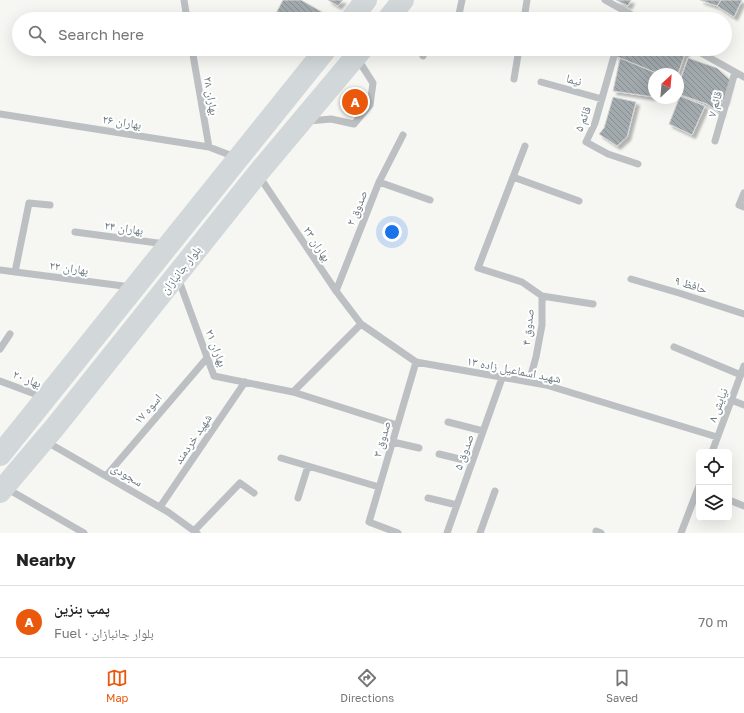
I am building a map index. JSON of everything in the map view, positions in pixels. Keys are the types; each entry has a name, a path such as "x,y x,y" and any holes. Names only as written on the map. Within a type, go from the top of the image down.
{"highway":[{"path":"356,12 366,0"},
{"name":"بلوار جانبازان","path":"0,455 320,56"},
{"name":"بلوار جانبازان","path":"2,490 177,276 298,124 356,56"}],"street":[{"path":"184,0 186,12"},
{"path":"459,12 462,0"},
{"path":"525,12 527,0"},
{"path":"605,0 622,12"},
{"name":"بهاران ۲۸","path":"193,56 209,147"},
{"path":"298,124 312,120 331,119 354,124 370,105 373,83 360,56"},
{"path":"514,79 518,56"},
{"name":"قائم ۵","path":"614,56 595,123 586,142 608,154 638,164"},
{"path":"706,56 744,77"},
{"name":"قائم ۷","path":"716,141 735,72"},
{"name":"نیما","path":"541,82 602,99"},
{"name":"بهاران ۲۶","path":"0,114 209,147 239,158"},
{"name":"صدوق ۲","path":"336,292 379,182 403,135"},
{"path":"525,146 513,177 579,201"},
{"name":"بهاران ۲۳","path":"258,173 336,292 361,324"},
{"name":"صدوق ۴","path":"513,177 478,268 522,282 542,296 542,325 536,357 529,382"},
{"path":"379,182 430,200"},
{"path":"744,193 739,205 744,207"},
{"path":"15,272 29,203 50,205"},
{"name":"بهاران ۲۴","path":"76,232 170,245"},
{"name":"بهاران ۲۲","path":"0,270 135,288"},
{"name":"بهاران ۲۱","path":"177,276 214,376 293,392 398,425"},
{"name":"حافظ ۹","path":"631,279 744,314"},
{"path":"542,296 593,304"},
{"path":"293,392 361,324"},
{"name":"شهید اسماعیل زاده ۱۳","path":"361,324 416,362 546,385 717,438"},
{"path":"0,349 10,334"},
{"path":"674,347 741,375"},
{"name":"اسوه ۱۷","path":"106,476 207,358"},
{"name":"صدوق ۳","path":"398,533 369,522 416,362"},
{"name":"نیایش ۸","path":"713,449 744,366"},
{"name":"صدوق ۵","path":"447,533 502,378"},
{"name":"بهار ۲۰","path":"0,381 46,398"},
{"name":"شهید خردمند","path":"160,507 245,382"},
{"path":"731,400 744,405"},
{"path":"448,422 484,431"},
{"name":"سجودی","path":"44,440 160,507 195,532"},
{"path":"393,442 419,448"},
{"path":"439,454 472,462"},
{"path":"281,458 379,487"},
{"path":"298,498 308,466"},
{"path":"195,532 240,483 254,493"},
{"path":"2,490 84,533"},
{"path":"480,533 495,491"},
{"path":"681,533 696,494"},
{"path":"428,498 457,505"},
{"path":"732,501 744,506"}],"building":[{"path":"283,0 301,0 322,12 277,12"},
{"path":"328,0 343,0 338,6"},
{"path":"616,0 631,0 628,6"},
{"path":"700,0 721,0 717,6"},
{"path":"721,0 742,0 734,17 732,16 732,12 726,12 717,6"},
{"path":"615,56 684,56 680,68 648,68 648,70"},
{"path":"620,58 648,69 648,96 613,91"},
{"path":"688,58 717,68 730,80 725,102 723,99 721,114 707,104 684,96 684,69"},
{"path":"613,97 636,102 627,137 617,146 599,134 604,128"},
{"path":"684,98 705,106 692,135 669,124 677,104 684,104"}],"place":[{"name":"پمپ بنزین","path":"355,102"}]}
